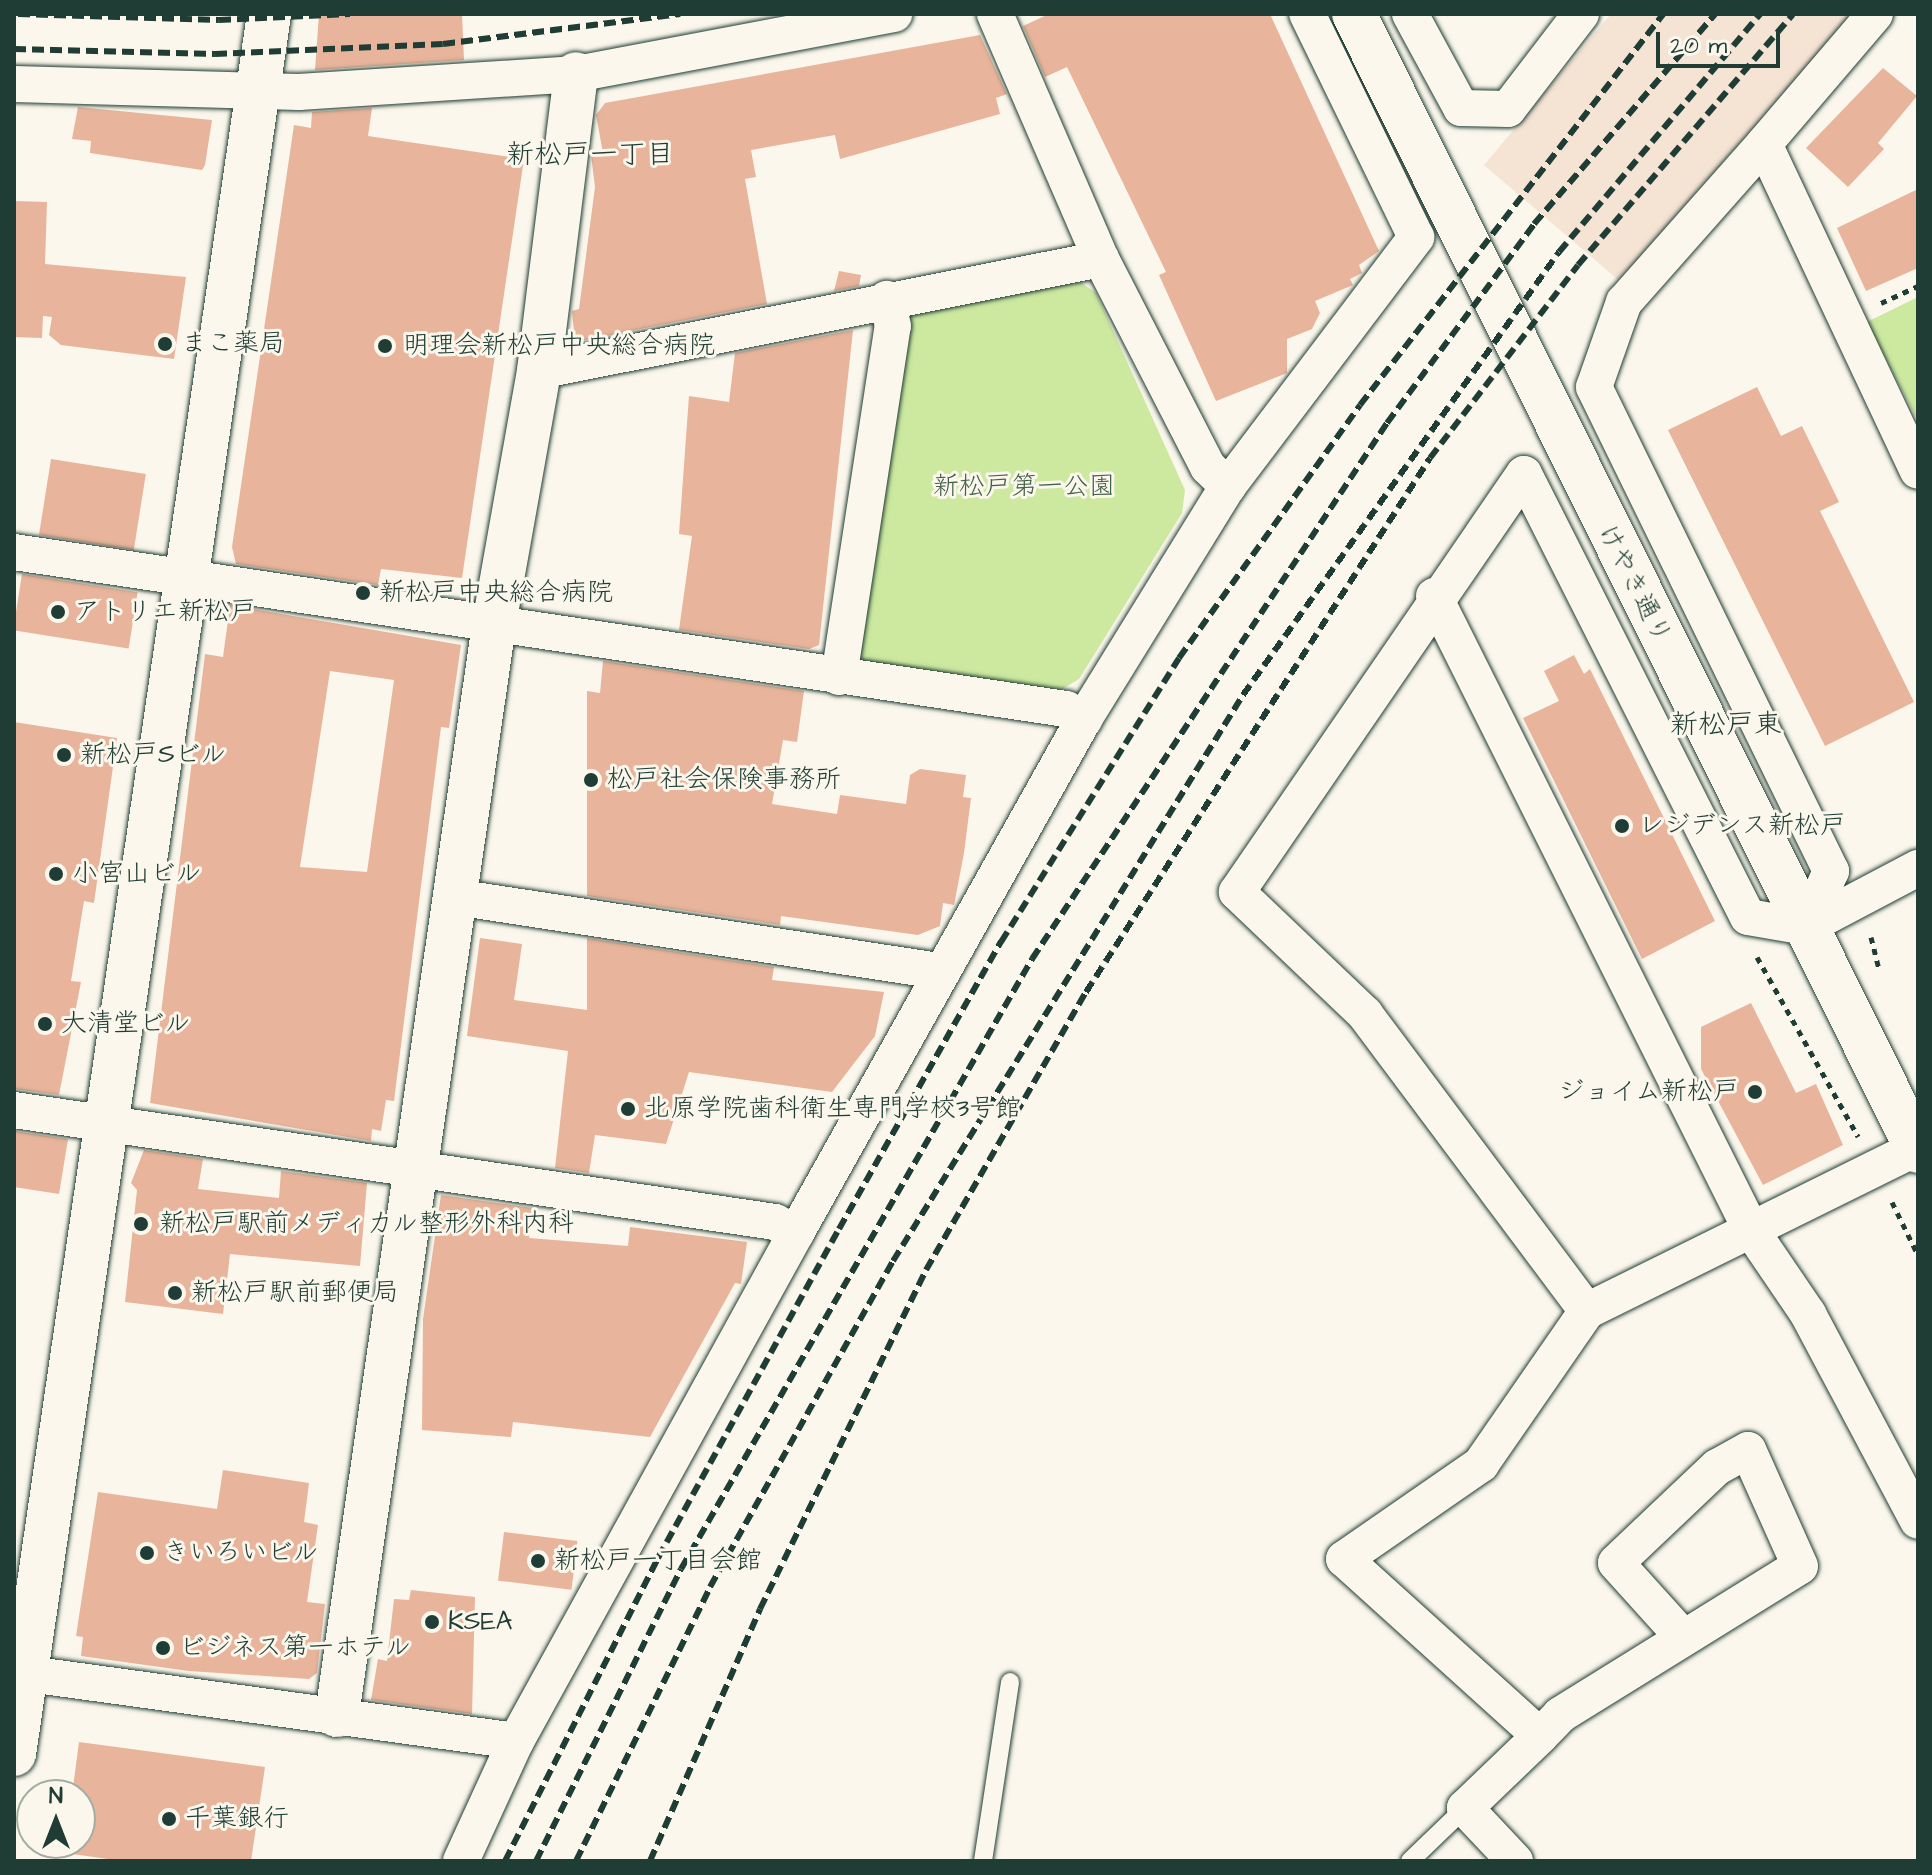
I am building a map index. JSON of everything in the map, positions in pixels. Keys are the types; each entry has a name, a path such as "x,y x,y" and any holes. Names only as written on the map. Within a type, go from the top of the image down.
{"street":[{"path":"14,1754 21,1673 189,576 269,14"},
{"path":"14,84 257,92 576,74 894,14"},
{"path":"995,14 1101,259 1208,467 1228,486"},
{"path":"461,1861 516,1741 940,971 1084,719 1228,486 1416,237 1307,14"},
{"name":"けやき通り","path":"1354,14 1917,1150"},
{"path":"1410,14 1461,108 1508,109 1581,14"},
{"path":"1806,927 1831,871 1594,387 1624,302 1875,14"},
{"path":"337,1715 494,624 539,371 576,74"},
{"path":"1764,144 1918,471"},
{"path":"539,371 887,299 1101,259"},
{"path":"839,677 893,326 887,299"},
{"path":"1587,1311 1365,1014 1237,892 1434,596 1524,474 1748,917 1806,927 1918,868"},
{"path":"14,552 1066,709 1084,719"},
{"path":"1434,596 1751,1230 1808,1314 1918,1521"},
{"path":"455,897 940,971"},
{"path":"14,1110 775,1222 796,1233"},
{"path":"1540,1736 1344,1559 1481,1464 1587,1311 1917,1150"},
{"path":"1515,1861 1465,1808 1540,1736 1682,1636 1800,1566 1748,1450 1717,1467 1616,1563 1682,1636"},
{"path":"21,1673 516,1741"}],"lane":[{"path":"983,1861 1010,1682"},
{"path":"1410,1861 1465,1808"}],"path":[{"path":"1865,310 1918,286"},
{"path":"1868,892 1866,916 1881,977"},
{"path":"1748,917 1760,968 1809,1038 1918,1255"}],"shaded area":[{"path":"1611,14 1855,14 1622,283 1484,165"}],"green space":[{"name":"新松戸第一公園","path":"1079,281 1096,293 1185,490 1182,513 1079,679 1059,691 862,662 853,649 900,326 912,310"},
{"path":"1918,297 1918,421 1867,322"}],"building":[{"path":"319,14 462,14 464,60 315,70"},
{"path":"1049,14 1270,14 1379,251 1359,265 1362,273 1350,279 1353,285 1315,301 1320,313 1312,329 1287,339 1287,373 1216,401 1159,275 1166,272 1067,67 1045,77 1023,26"},
{"path":"980,35 1007,94 996,98 1000,114 840,159 835,135 751,150 756,177 745,179 767,304 575,342 572,311 579,309 595,187 591,155 603,153 596,115 605,103"},
{"path":"1883,68 1917,96 1878,143 1884,149 1848,187 1806,148"},
{"path":"78,107 212,120 205,165 202,170 90,153 91,141 72,139"},
{"name":"新松戸中央総合病院","path":"372,108 368,136 524,159 462,578 381,569 378,585 236,564 232,547 294,125 311,128 312,112"},
{"path":"1918,189 1918,268 1866,291 1837,228"},
{"path":"14,201 47,202 45,264 186,277 174,359 61,345 49,335 52,317 43,316 42,338 14,337"},
{"path":"839,271 861,275 859,286 834,291"},
{"path":"853,330 819,645 809,649 679,630 692,536 679,534 689,396 729,402 735,353"},
{"path":"1757,387 1781,436 1802,426 1839,502 1820,511 1914,702 1825,746 1668,430"},
{"path":"51,459 146,474 134,550 39,535"},
{"path":"22,574 138,592 129,649 14,630"},
{"path":"230,605 461,645 449,728 441,727 394,1101 386,1100 381,1131 372,1129 371,1141 150,1103 205,654 223,657","holes":["330,671 394,680 367,872 300,867"]},
{"name":"レジデンス新松戸","path":"1574,655 1584,674 1590,669 1715,921 1642,959 1523,718 1559,701 1544,671"},
{"path":"603,661 804,691 797,742 783,740 772,804 837,814 840,795 906,804 910,775 920,769 966,775 963,797 971,798 964,853 954,905 943,903 940,926 918,935 781,916 780,925 587,896 587,691 600,693"},
{"path":"14,722 117,738 94,903 84,901 71,981 81,982 59,1095 14,1089"},
{"path":"480,938 522,944 514,1000 587,1010 587,938 774,967 772,980 884,992 875,1036 832,1092 689,1072 666,1144 595,1135 589,1173 555,1168 568,1051 467,1036"},
{"name":"ジョイム新松戸","path":"1751,1003 1796,1093 1816,1084 1843,1145 1763,1185 1701,1069 1701,1027"},
{"path":"14,1131 68,1139 59,1194 14,1187"},
{"path":"144,1150 203,1159 198,1189 279,1198 281,1171 367,1183 360,1266 230,1254 223,1314 125,1302 137,1190 131,1183"},
{"path":"441,1195 533,1208 529,1238 628,1246 630,1227 747,1242 741,1284 735,1283 650,1437 513,1422 511,1437 422,1430 423,1319"},
{"path":"223,1470 309,1483 304,1522 318,1525 307,1602 325,1604 317,1673 309,1679 189,1671 81,1656 83,1637 76,1636 98,1492 217,1509"},
{"name":"新松戸一丁目会館","path":"504,1532 577,1541 571,1590 498,1581"},
{"path":"411,1590 475,1597 472,1714 371,1700 378,1659 387,1661 394,1599 409,1600"},
{"name":"千葉銀行","path":"79,1742 265,1767 251,1861 122,1861 96,1857 96,1779 74,1779"}],"railway":[{"path":"18,14 219,20 350,14"},
{"path":"14,49 215,54 443,44 680,14"},
{"path":"505,1861 658,1558 839,1229 1001,942 1179,658 1360,405 1663,14"},
{"path":"536,1861 681,1569 1032,959 1387,423 1534,224 1715,14"},
{"path":"576,1861 710,1587 893,1261 1243,695 1559,252 1760,14"},
{"path":"650,1861 760,1609 926,1270 1086,992 1430,458 1578,265 1793,14"}],"place":[{"name":"まこ薬局","path":"165,344"},
{"name":"明理会新松戸中央総合病院","path":"385,346"},
{"name":"新松戸中央総合病院","path":"363,593"},
{"name":"アトリエ新松戸","path":"58,612"},
{"name":"新松戸Sビル","path":"64,755"},
{"name":"松戸社会保険事務所","path":"591,780"},
{"name":"レジデンス新松戸","path":"1622,826"},
{"name":"小宮山ビル","path":"56,874"},
{"name":"大清堂ビル","path":"45,1024"},
{"name":"ジョイム新松戸","path":"1755,1092"},
{"name":"北原学院歯科衛生専門学校3号館","path":"628,1109"},
{"name":"新松戸駅前メディカル整形外科内科","path":"141,1224"},
{"name":"新松戸駅前郵便局","path":"175,1293"},
{"name":"きいろいビル","path":"147,1553"},
{"name":"新松戸一丁目会館","path":"538,1561"},
{"name":"KSEA","path":"432,1622"},
{"name":"ビジネス第一ホテル","path":"163,1648"},
{"name":"千葉銀行","path":"169,1819"}],"district":[{"name":"新松戸一丁目","path":"590,155"},
{"name":"新松戸東","path":"1726,725"}]}
